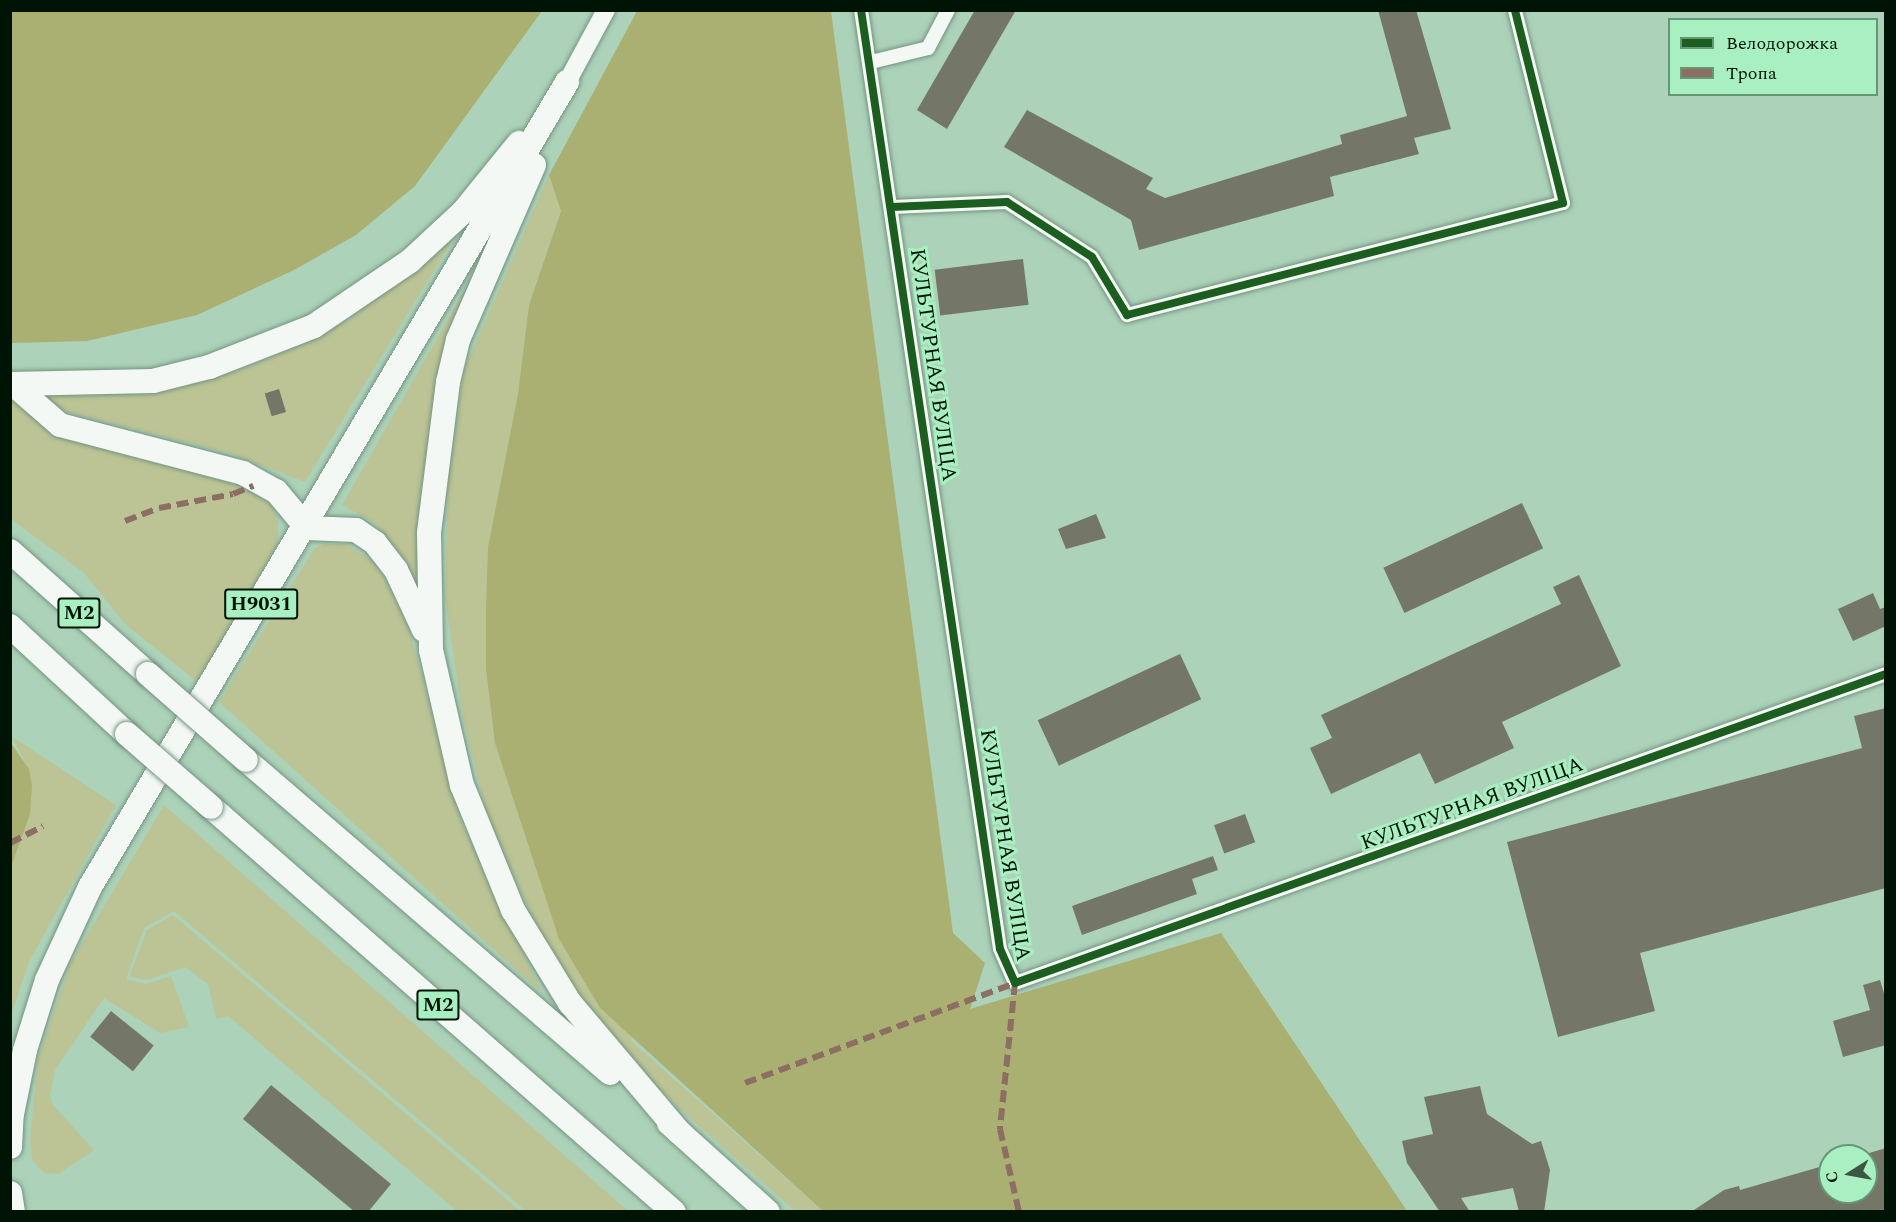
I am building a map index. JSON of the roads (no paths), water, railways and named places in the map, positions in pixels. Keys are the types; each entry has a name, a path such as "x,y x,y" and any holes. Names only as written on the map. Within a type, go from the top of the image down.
{"highway":[{"name":"Н9031","path":"12,385 153,381 218,364 314,326 365,296 464,212 567,82"},
{"name":"Н9031","path":"10,1146 12,1114 25,1050 47,980 90,887 307,528 567,82"},
{"name":"Н9031","path":"431,650 429,533 437,456 456,350 567,82"},
{"name":"Н9031","path":"12,385 60,425 243,473 276,491 307,528 356,530 375,543 416,606 431,650 462,785 513,910 570,1003 679,1132"},
{"name":"М2","path":"10,551 246,760 679,1132 768,1212"},
{"name":"М2","path":"10,626 127,734 670,1209"},
{"path":"10,1193 13,1212"}],"main road":[{"name":"Н9031","path":"567,82 606,10"}],"street":[{"name":"КУЛЬТУРНАЯ ВУЛІЦА","path":"861,10 871,62 1000,949 1015,983 1886,674"},
{"path":"871,62 928,48 948,10"},
{"path":"892,207 1007,202 1092,257 1126,315 1563,203 1515,10"}]}
